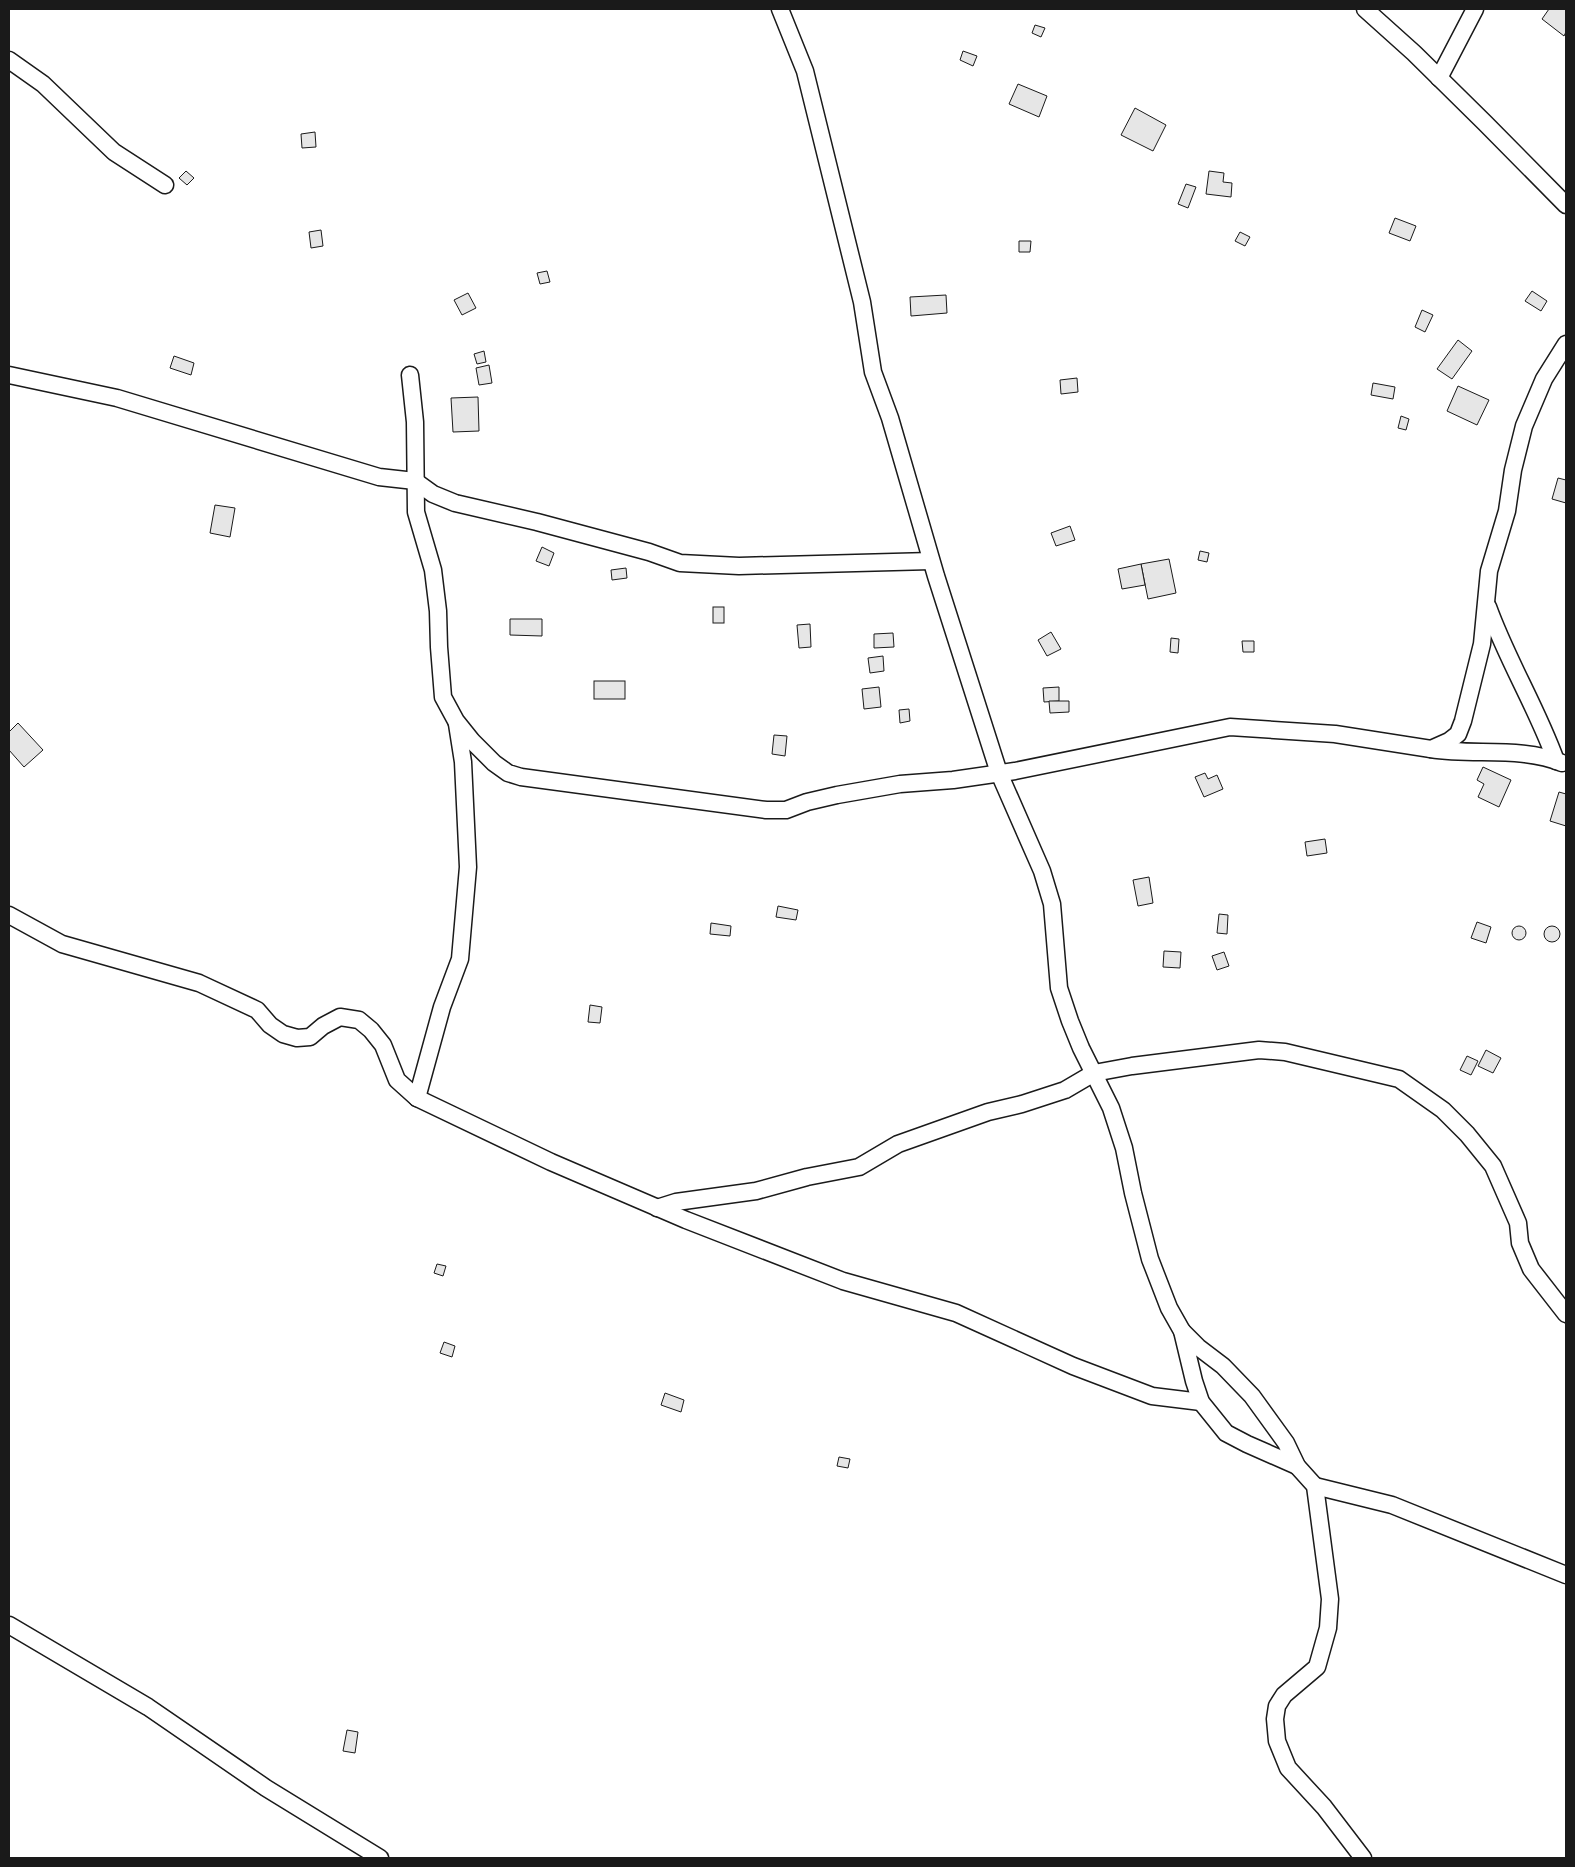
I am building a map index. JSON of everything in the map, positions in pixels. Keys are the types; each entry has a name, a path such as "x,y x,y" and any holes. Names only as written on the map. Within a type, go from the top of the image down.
{"street":[{"path":"780,9 805,71 862,302 874,372 890,418 932,562 999,774 1042,871 1052,904 1059,988 1070,1021 1112,1108 1124,1148 1133,1194 1150,1259 1169,1308 1182,1331 1198,1347 1223,1366 1252,1396 1286,1443 1298,1466 1315,1486 1330,1598 1328,1628 1317,1667 1284,1695 1277,1706 1275,1719 1277,1741 1288,1768 1324,1807 1363,1858"},
{"path":"1365,9 1439,78 1566,205"},
{"path":"1439,78 1475,9"},
{"path":"9,60 44,84 114,152 165,185"},
{"path":"1431,748 1449,741 1458,734 1463,721 1482,644 1489,571 1508,511 1513,470 1524,426 1544,379 1566,344"},
{"path":"9,375 118,398 379,477 415,481 433,494 455,503 537,522 680,563 739,566 932,562"},
{"path":"410,375 415,422 416,512 434,578 438,611 438,647 444,697 456,721 494,763 508,773 545,782 766,810 786,810 807,802 837,795 900,784 999,774 1230,727 1335,734 1452,752 1539,755 1561,763"},
{"path":"1487,604 1498,634 1561,763"},
{"path":"417,1098 442,1007 460,960 468,867 463,762 456,721"},
{"path":"9,915 62,944 198,983 257,1010 270,1025 283,1034 297,1038 310,1036 340,1017 359,1020 372,1030 383,1045 396,1080 417,1098 552,1162 656,1208 843,1281 956,1312 1073,1366 1152,1396 1201,1402"},
{"path":"656,1208 676,1202 756,1191 807,1177 859,1167 898,1144 988,1112 1022,1104 1065,1090 1094,1073 1132,1066 1259,1050 1285,1052 1399,1080 1443,1110 1467,1134 1493,1166 1518,1223 1520,1243 1531,1269 1566,1314"},
{"path":"1182,1331 1201,1402 1226,1433 1298,1466"},
{"path":"1315,1486 1392,1505 1566,1575"},
{"path":"9,1625 148,1707 361,1853 380,1858"}],"building":[{"path":"1549,9 1564,9 1566,11 1566,32 1564,36 1542,19"},
{"path":"1035,25 1045,28 1041,37 1032,33"},
{"path":"963,51 977,56 973,66 960,60"},
{"path":"1018,84 1047,96 1039,117 1009,104"},
{"path":"1135,108 1166,125 1153,151 1121,135"},
{"path":"315,132 316,147 302,148 301,134"},
{"path":"186,171 194,178 187,185 179,178"},
{"path":"1209,171 1224,173 1223,182 1232,183 1231,197 1206,194"},
{"path":"1186,184 1196,187 1188,208 1178,204"},
{"path":"1395,218 1416,226 1410,241 1389,233"},
{"path":"321,230 323,246 311,248 309,232"},
{"path":"1240,232 1250,237 1245,246 1235,241"},
{"path":"1019,241 1031,241 1030,252 1019,252"},
{"path":"547,271 550,282 540,284 537,273"},
{"path":"1532,291 1547,301 1541,311 1525,301"},
{"path":"468,293 476,308 462,315 454,300"},
{"path":"946,295 947,313 911,316 910,297"},
{"path":"1422,310 1433,315 1425,332 1415,327"},
{"path":"1458,340 1472,351 1452,379 1437,369"},
{"path":"484,351 486,362 477,364 474,354"},
{"path":"174,356 194,363 191,375 170,368"},
{"path":"489,365 492,383 479,385 476,368"},
{"path":"1077,378 1078,392 1061,394 1060,380"},
{"path":"1373,383 1395,387 1393,399 1371,395"},
{"path":"1458,386 1489,400 1477,425 1447,411"},
{"path":"478,397 479,431 453,432 451,398"},
{"path":"1401,416 1409,419 1406,430 1398,428"},
{"path":"1558,478 1566,480 1566,503 1552,499"},
{"path":"215,505 235,508 230,537 210,533"},
{"path":"1070,526 1075,540 1056,546 1051,533"},
{"path":"542,547 554,553 549,566 536,561"},
{"path":"1200,551 1209,553 1207,562 1198,560"},
{"path":"1169,559 1176,593 1148,599 1141,564"},
{"path":"1141,564 1145,585 1122,589 1118,569"},
{"path":"626,568 627,578 612,580 611,570"},
{"path":"713,607 724,607 724,623 713,623"},
{"path":"510,619 542,619 542,636 510,635"},
{"path":"810,624 811,647 799,648 797,625"},
{"path":"1051,632 1061,649 1047,656 1038,640"},
{"path":"893,633 894,647 874,648 874,634"},
{"path":"1171,638 1179,639 1178,653 1170,652"},
{"path":"1242,641 1254,641 1254,652 1243,652"},
{"path":"883,656 884,671 870,673 868,658"},
{"path":"594,681 625,681 625,699 594,699"},
{"path":"879,687 881,707 864,709 862,689"},
{"path":"1059,687 1059,701 1044,702 1043,688"},
{"path":"1049,701 1069,701 1069,712 1050,713"},
{"path":"909,709 910,721 900,723 899,710"},
{"path":"18,723 43,750 24,767 9,750 9,732"},
{"path":"774,735 787,736 785,756 772,754"},
{"path":"1483,767 1511,780 1499,807 1478,797 1484,784 1477,780"},
{"path":"1205,773 1208,779 1217,775 1223,789 1204,797 1195,777"},
{"path":"1559,792 1566,794 1566,826 1550,821"},
{"path":"1325,839 1327,853 1307,856 1305,842"},
{"path":"1149,877 1153,903 1138,906 1133,880"},
{"path":"778,906 798,910 796,920 776,917"},
{"path":"1219,914 1228,915 1227,934 1217,933"},
{"path":"1477,922 1491,927 1486,943 1471,938"},
{"path":"711,923 731,926 730,936 710,934"},
{"path":"1519,926 1524,928 1526,933 1524,938 1519,940 1514,938 1512,933 1514,928"},
{"path":"1552,926 1560,934 1552,942 1544,934"},
{"path":"1164,951 1181,952 1180,968 1163,967"},
{"path":"1224,952 1229,966 1217,970 1212,956"},
{"path":"590,1005 602,1007 600,1023 588,1022"},
{"path":"1486,1050 1501,1058 1493,1073 1478,1066"},
{"path":"1467,1056 1478,1061 1471,1075 1460,1070"},
{"path":"437,1264 446,1266 443,1276 434,1273"},
{"path":"444,1342 455,1346 452,1357 440,1353"},
{"path":"665,1393 684,1400 681,1412 661,1405"},
{"path":"839,1457 850,1459 848,1468 837,1466"},
{"path":"347,1730 358,1732 355,1753 343,1751"}]}
